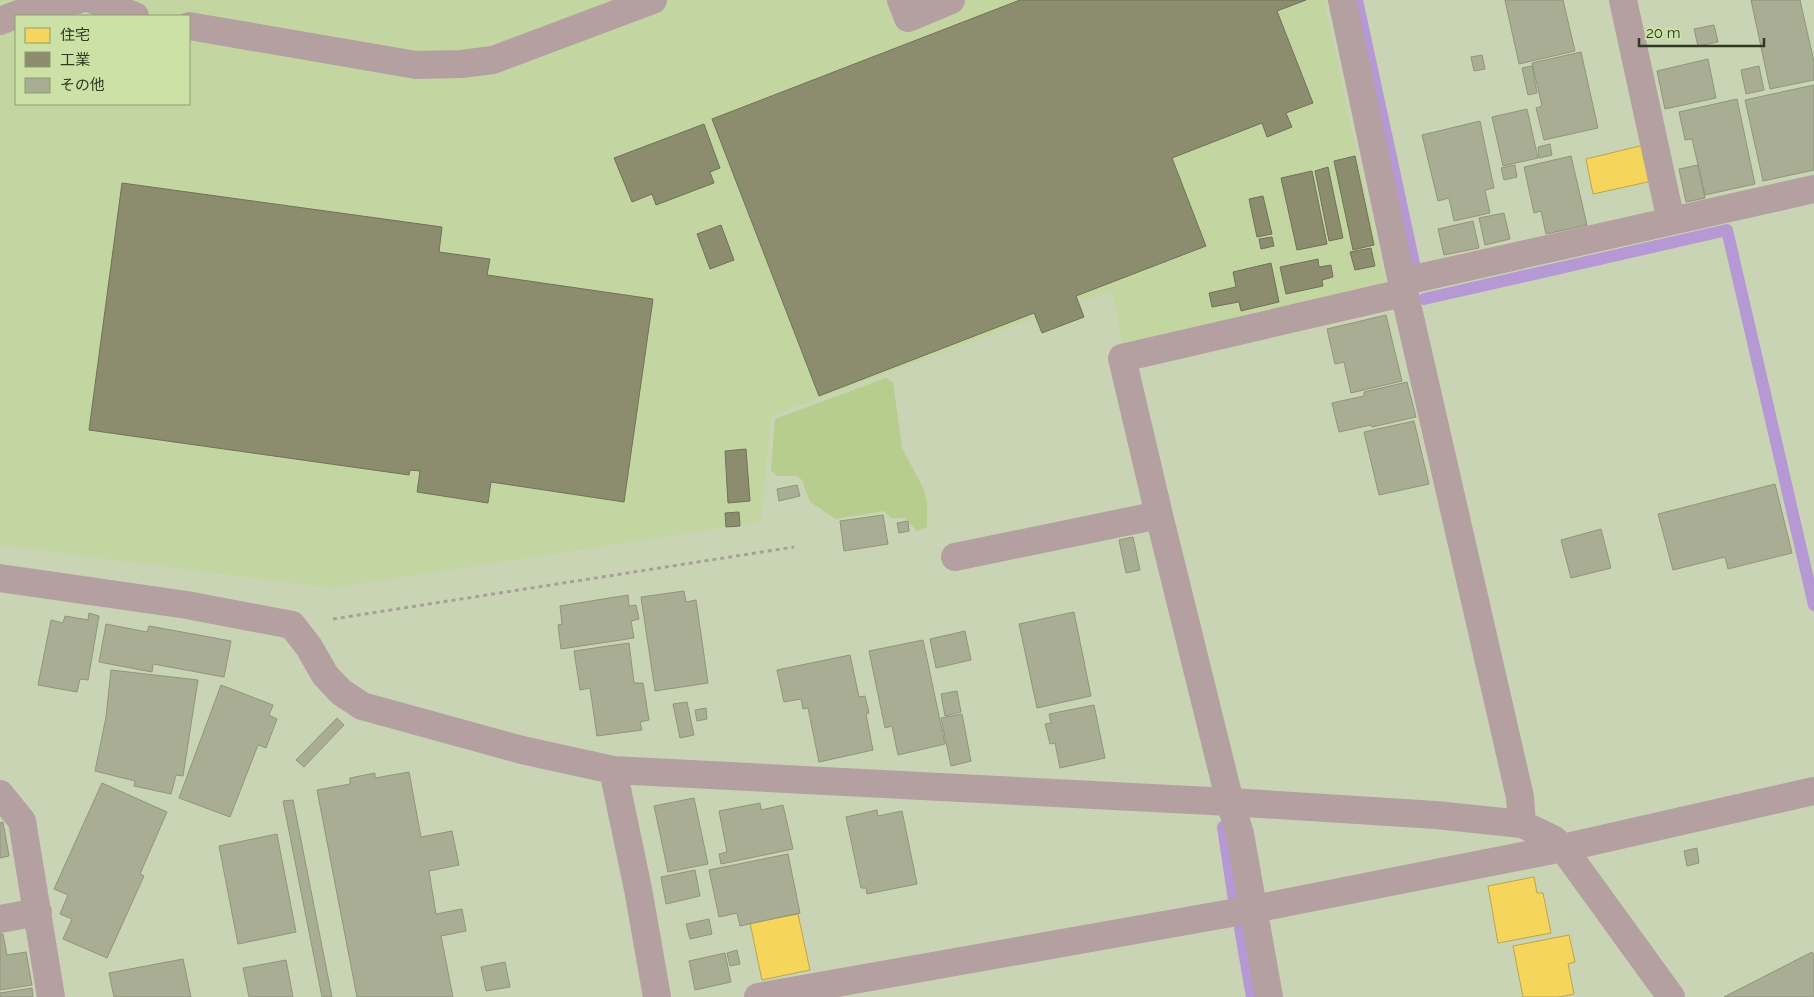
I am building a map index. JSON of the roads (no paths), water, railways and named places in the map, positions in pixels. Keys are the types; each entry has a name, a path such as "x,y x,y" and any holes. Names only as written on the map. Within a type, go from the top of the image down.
{"street":[{"path":"0,21 27,5 78,0"},
{"path":"93,0 133,15"},
{"path":"190,26 416,65 461,64 493,60 653,0"},
{"path":"901,0 908,18 951,0"},
{"path":"1342,0 1402,287 1520,797 1522,824"},
{"path":"1623,0 1671,221"},
{"path":"1269,997 1240,834 1230,802 1158,515 1122,358 1394,295 1414,279 1814,189"},
{"path":"955,557 1158,515"},
{"path":"0,578 187,605 292,626 309,647 325,675 341,692 362,706 522,750 612,770 1230,802 1436,815 1522,824 1553,839 1563,848 1611,917 1671,997"},
{"path":"612,770 638,888 657,997"},
{"path":"758,997 1254,909 1563,848 1814,791"},
{"path":"0,794 22,822 51,997"},
{"path":"0,919 38,912"}],"waterway":[{"path":"1357,0 1415,268"},
{"path":"1424,299 1727,230 1814,605"},
{"path":"1223,827 1234,900"},
{"path":"1240,928 1252,997"}]}
